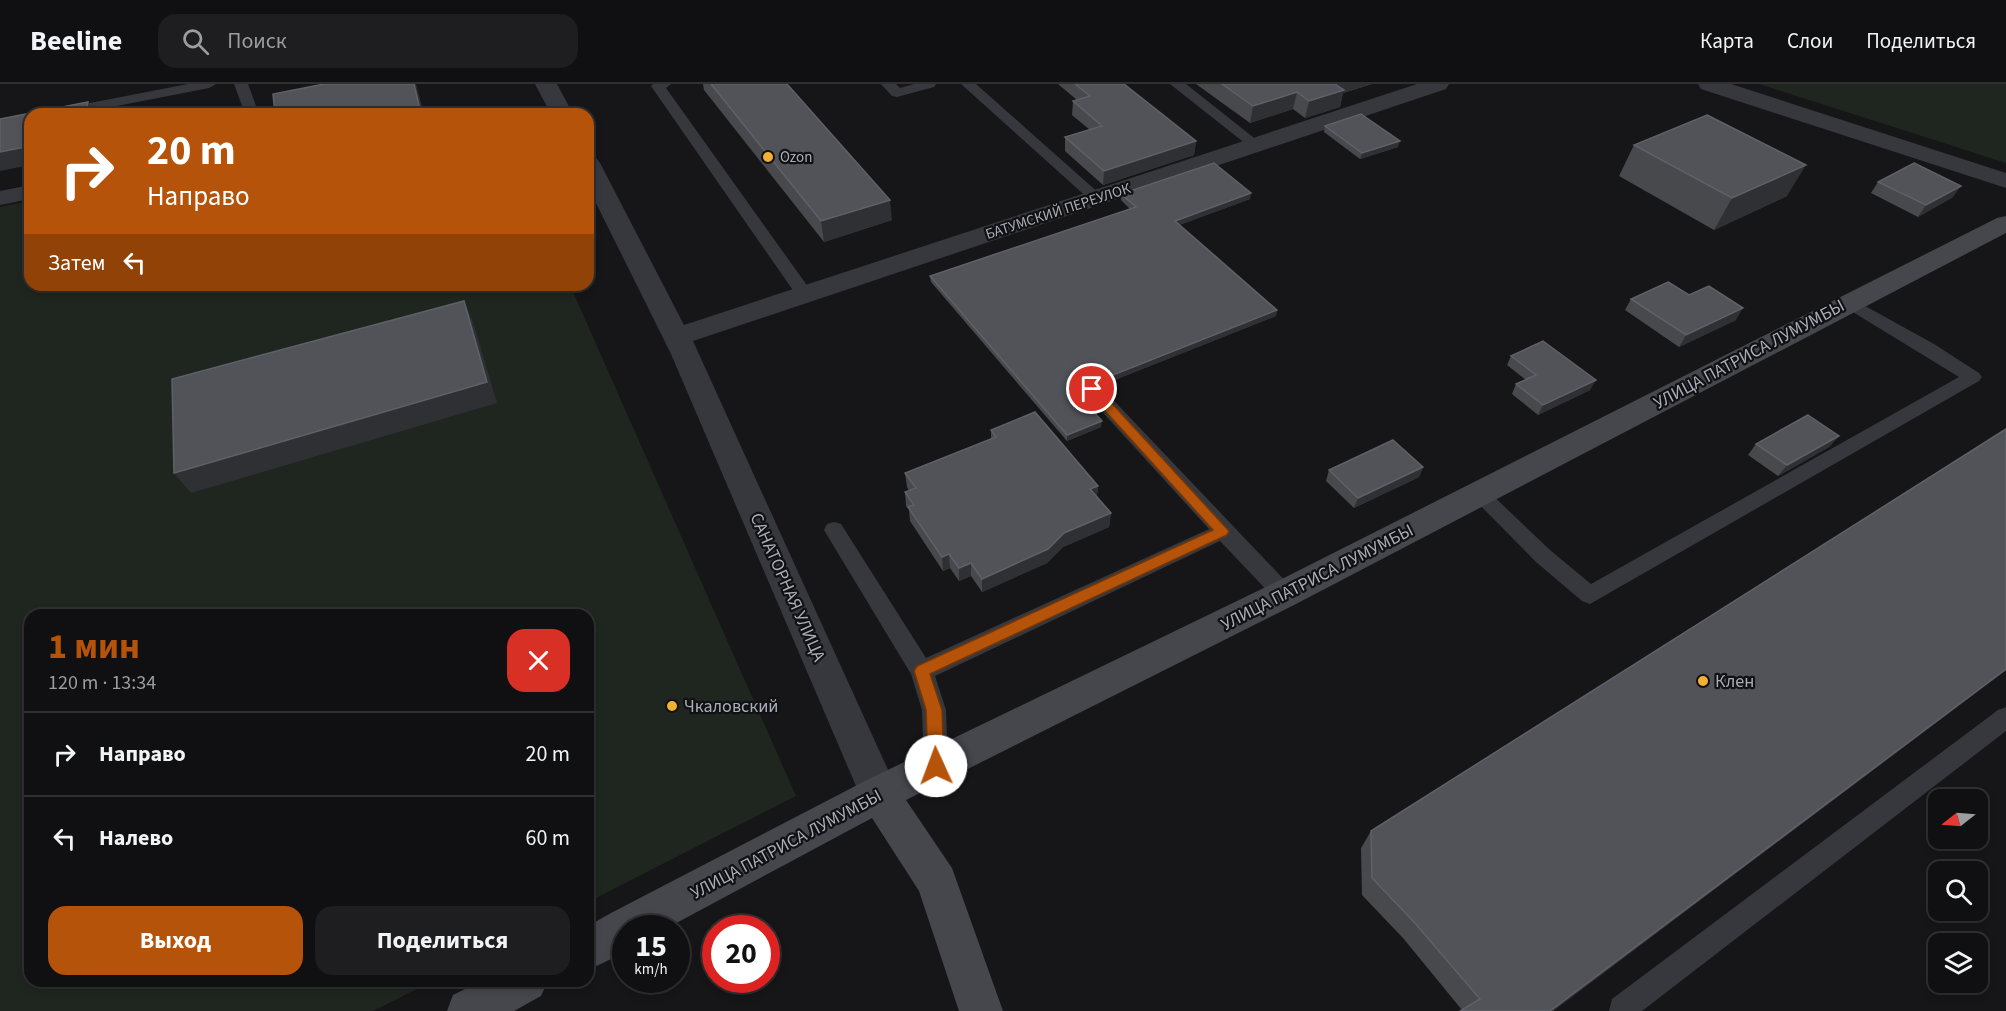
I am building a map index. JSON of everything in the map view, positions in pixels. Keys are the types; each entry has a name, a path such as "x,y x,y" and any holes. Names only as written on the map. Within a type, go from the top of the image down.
{"street":[{"path":"546,84 559,108"},
{"name":"БАТУМСКИЙ ПЕРЕУЛОК","path":"677,337 1438,84"},
{"path":"1709,84 2006,181"},
{"name":"САНАТОРНАЯ УЛИЦА","path":"594,176 677,337 879,794 937,882 981,1011"},
{"path":"0,198 24,193"},
{"name":"УЛИЦА ПАТРИСА ЛУМУМБЫ","path":"652,915 879,794 1480,495 1849,302 2006,223"},
{"name":"УЛИЦА ПАТРИСА ЛУМУМБЫ","path":"594,946 612,936"},
{"path":"469,1011 515,987"}],"lane":[{"path":"85,108 209,84"},
{"path":"241,84 250,108"},
{"path":"664,84 658,86 805,295"},
{"path":"888,84 897,93 929,84"},
{"path":"968,84 1096,198"},
{"path":"1177,84 1256,145"},
{"path":"1480,495 1543,556 1590,595 1973,377 1849,302"},
{"path":"1092,389 1284,594"},
{"path":"834,530 922,671 934,710 936,766"},
{"path":"922,671 1223,531"},
{"path":"1624,1011 1622,1009 2006,717"}],"shaded area":[{"path":"1759,84 2006,84 2006,163"},
{"name":"Чкаловский","path":"24,202 24,291 573,291 796,796 594,899 594,609 24,609 24,987 421,987 373,1011 0,1011 0,207"}],"building":[{"path":"324,84 414,84 420,108 274,108 273,94"},
{"path":"711,84 787,84 890,200 821,221"},
{"path":"1075,84 1124,84 1196,141 1104,171 1065,137 1102,126 1073,101 1090,96"},
{"path":"1222,84 1335,84 1344,90 1309,101 1297,92 1253,106"},
{"path":"88,102 87,108 57,108"},
{"path":"24,114 24,147 0,152 0,119"},
{"path":"1361,114 1400,141 1362,153 1325,126"},
{"path":"1707,115 1806,165 1732,198 1634,145"},
{"path":"1214,163 1251,193 1175,221 1277,310 1103,379 1093,375 1085,377 1081,382 1083,387 1074,390 1102,421 1067,435 930,276 1136,207 1121,194"},
{"path":"1914,163 1961,186 1926,205 1878,182"},
{"path":"1668,282 1689,295 1709,286 1743,308 1686,335 1631,299"},
{"path":"464,301 487,382 174,473 172,379"},
{"path":"1543,341 1596,380 1543,405 1516,384 1536,375 1511,356"},
{"path":"1035,412 1098,486 1090,489 1111,513 1064,533 1048,549 982,579 971,563 959,568 949,554 942,557 908,507 914,505 905,492 916,488 905,473 996,437 991,430"},
{"path":"1808,415 1839,436 1787,465 1756,444"},
{"path":"2006,429 2006,669 1550,1011 1460,1011 1480,999 1414,922 1372,878 1371,831"},
{"path":"1393,440 1423,467 1358,498 1329,470"}],"place":[{"name":"Ozon","path":"768,157"},
{"name":"Клен","path":"1703,681"},
{"name":"Чкаловский","path":"672,706"}],"route":[{"path":"936,766 934,710 922,671 1223,531 1092,389"}]}
